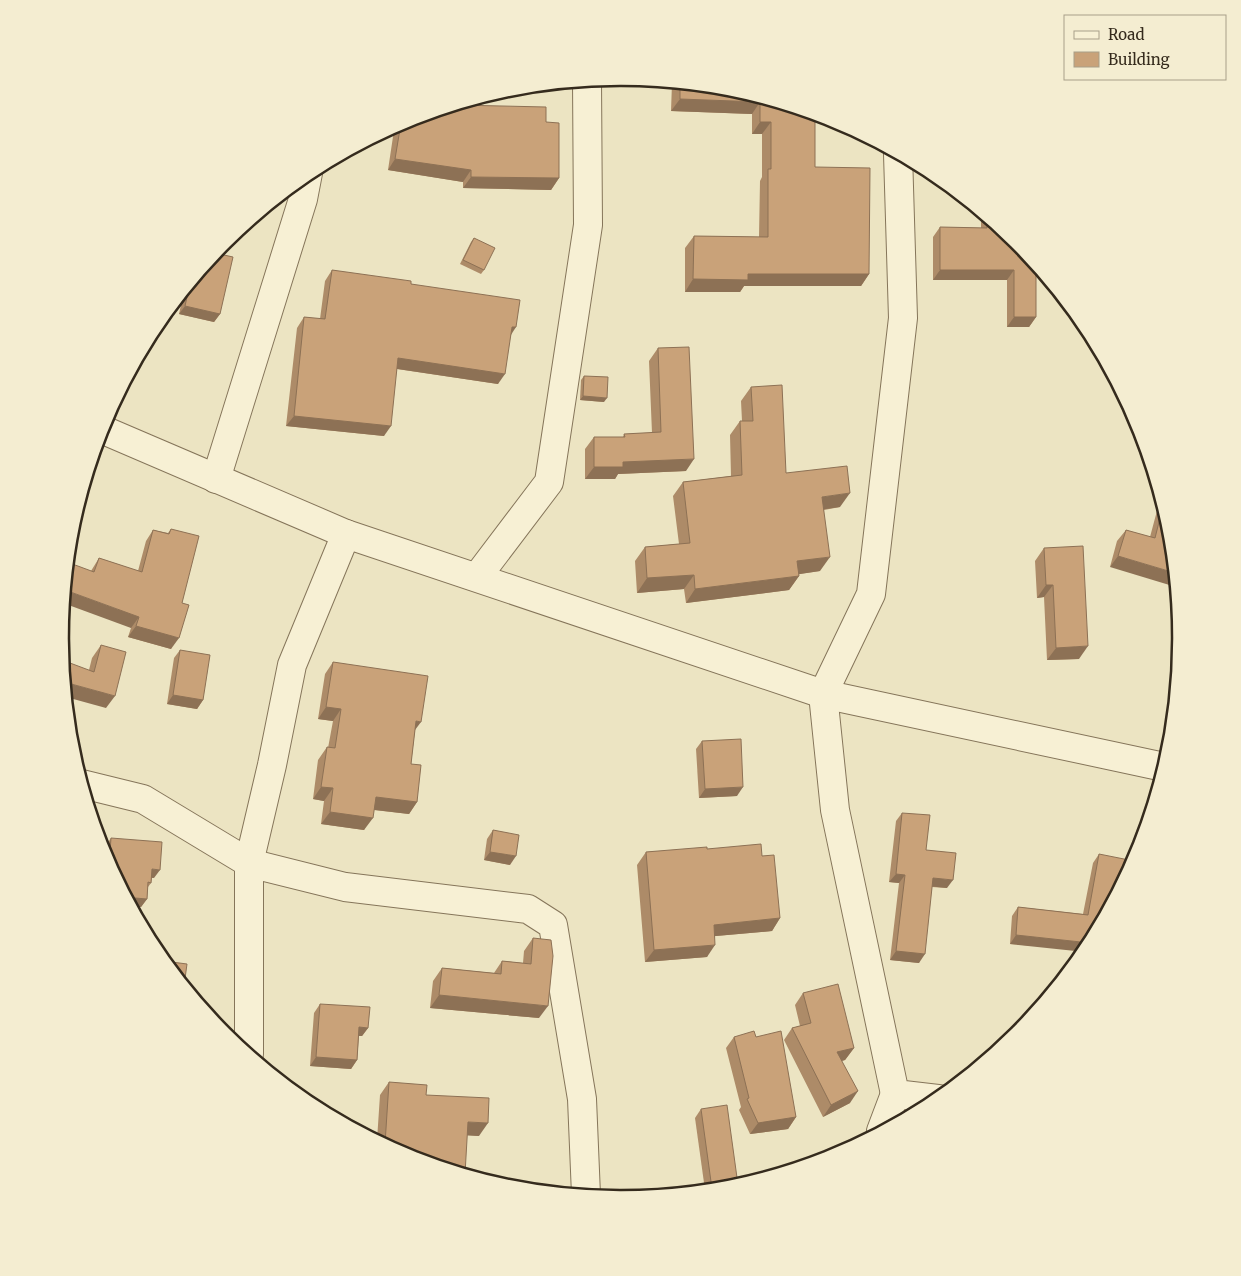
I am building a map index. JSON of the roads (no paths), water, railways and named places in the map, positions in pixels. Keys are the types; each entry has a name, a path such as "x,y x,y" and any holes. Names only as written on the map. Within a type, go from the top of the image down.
{"street":[{"path":"477,577 550,482 588,225 587,87"},
{"path":"884,1122 895,1094 835,810 823,694 871,594 903,318 898,161"},
{"path":"216,479 304,199 306,185"},
{"path":"109,432 346,534 823,694 1157,765"},
{"path":"249,1046 249,863 272,765 292,666 346,534"},
{"path":"89,786 143,799 249,863 345,887 528,909 552,925 582,1099 586,1189"},
{"path":"895,1094 926,1098"}]}
